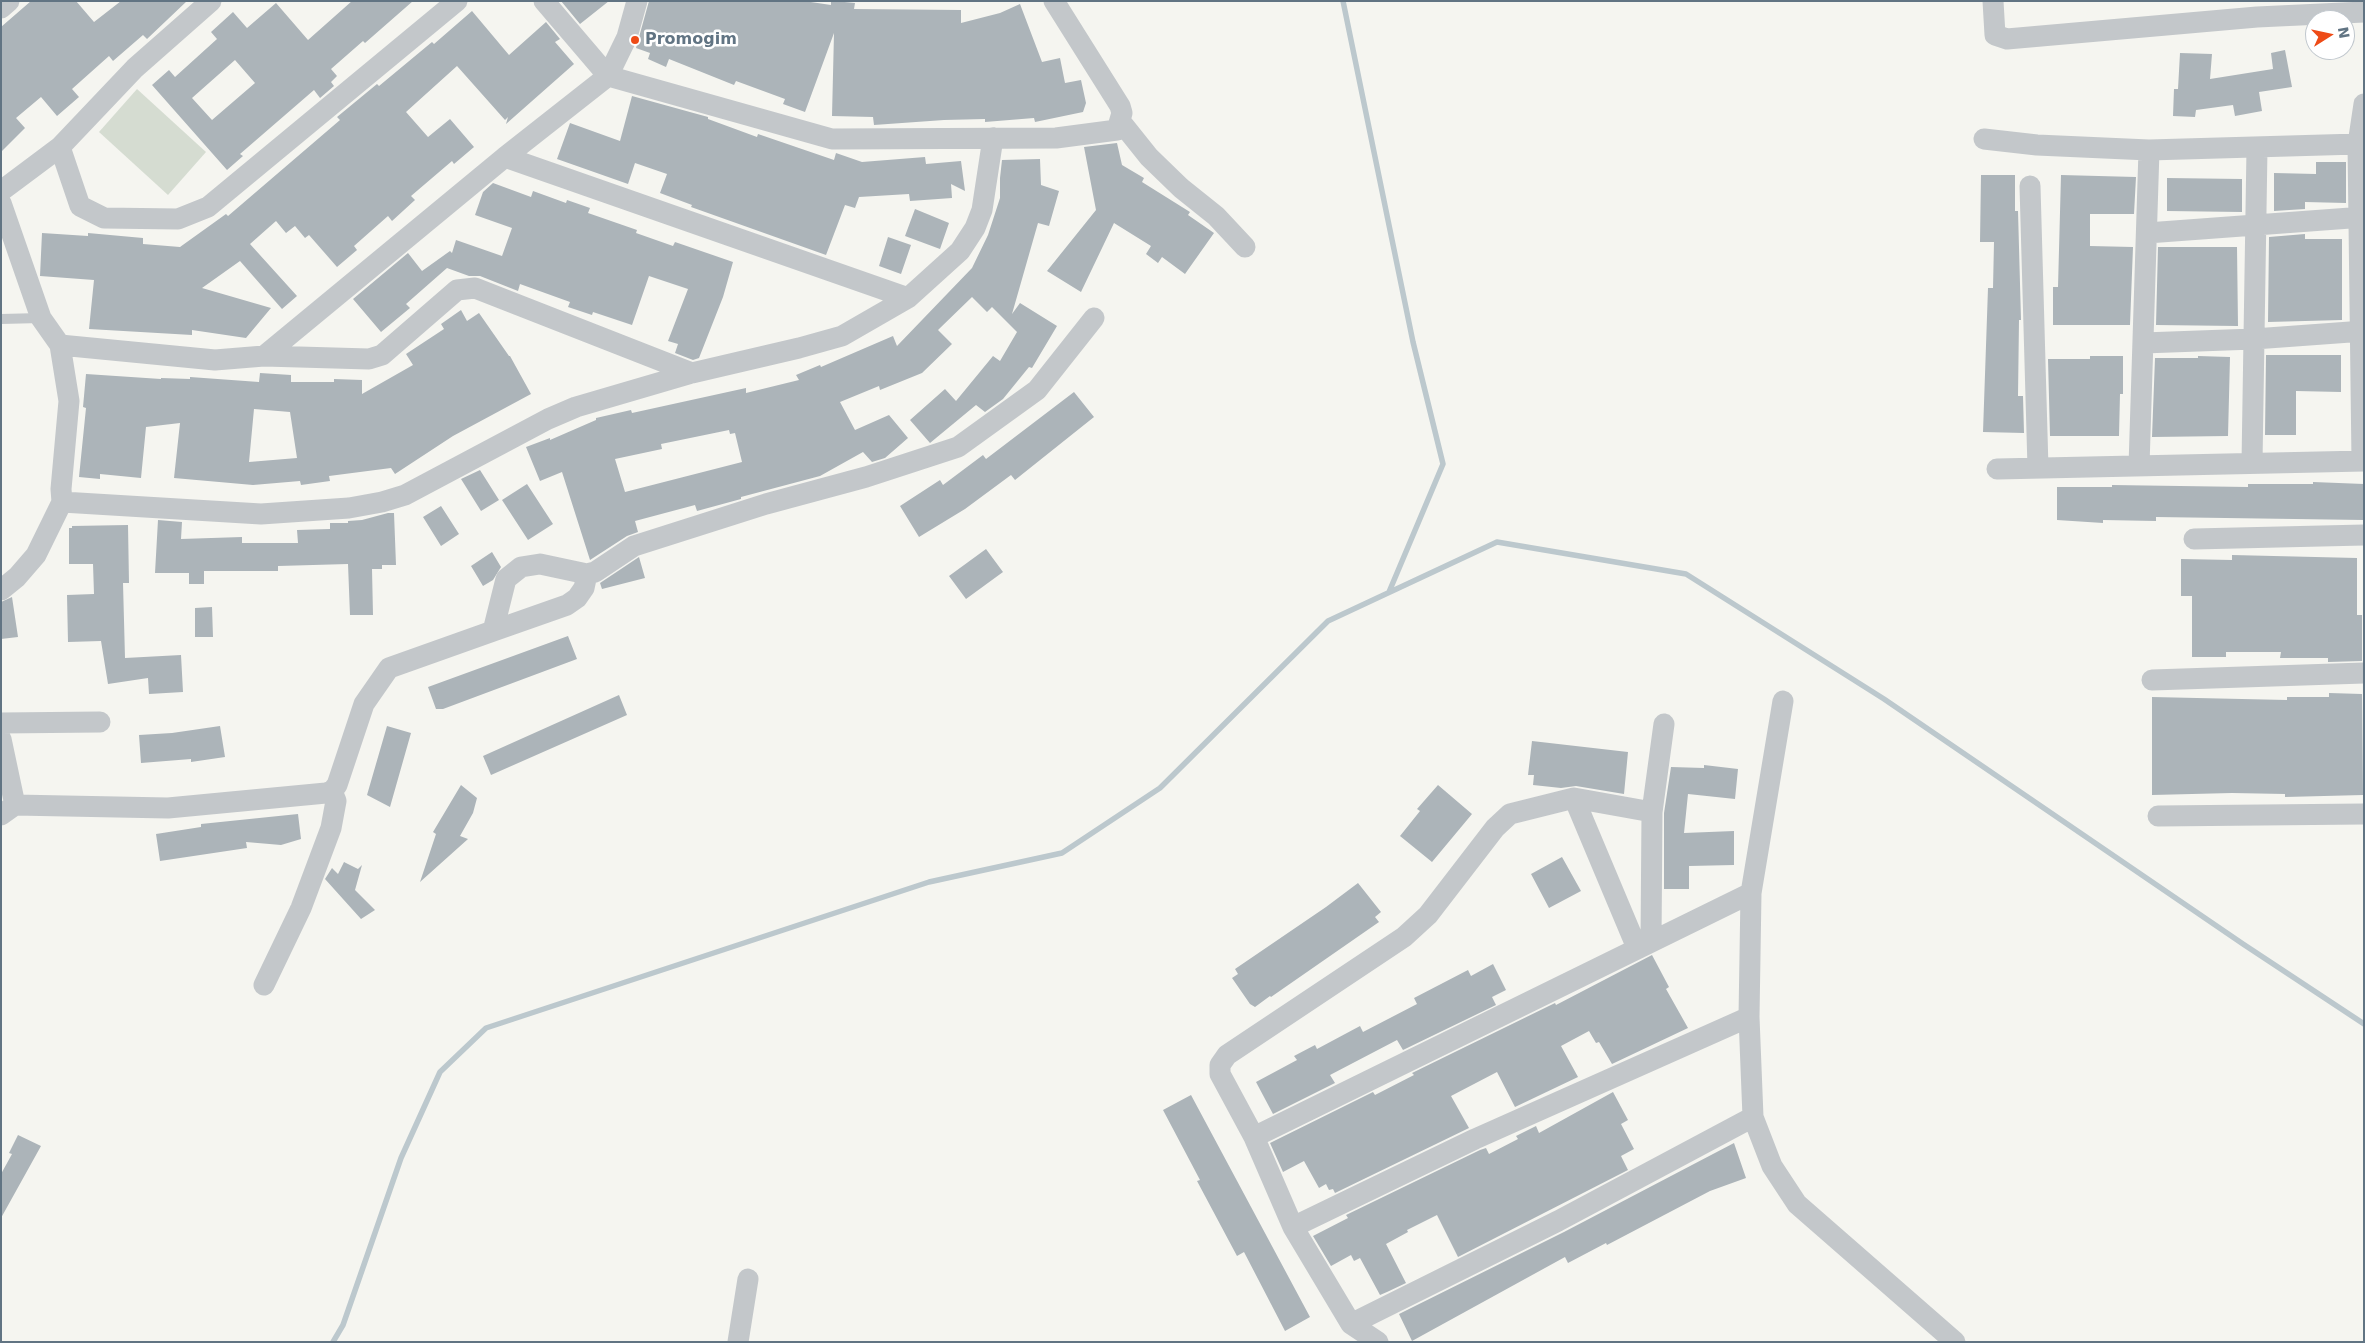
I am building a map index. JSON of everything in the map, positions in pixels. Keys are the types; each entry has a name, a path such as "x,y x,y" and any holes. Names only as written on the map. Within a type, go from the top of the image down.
{"street":[{"path":"1,8 9,1"},
{"path":"1,191 60,147 134,68 210,1"},
{"path":"60,147 80,206 104,218 178,219 208,207 458,1"},
{"path":"544,1 608,76 832,139 1056,138 1117,130 1120,122 1120,106 1054,1"},
{"path":"264,356 505,157 608,76 627,37 637,1"},
{"path":"1993,1 1995,35 2007,39 2257,17 2364,12"},
{"path":"1997,469 2363,461 2361,217 2358,144 2364,104"},
{"path":"1120,122 1148,157 1181,188 1216,216 1245,248"},
{"path":"62,502 261,514 349,508 382,502 405,495 548,419 569,410 692,373 842,336 908,298 960,251 982,210 992,138"},
{"path":"1984,139 2037,145 2150,150 2358,144"},
{"path":"2252,463 2257,148"},
{"path":"2140,466 2150,150"},
{"path":"505,157 908,298"},
{"path":"2030,186 2038,468"},
{"path":"1,203 41,318 60,345 69,401 61,489 62,502 36,555 1,590"},
{"path":"2147,233 2361,217"},
{"path":"60,345 215,360 264,356 369,359 382,356 457,290 475,288 692,373"},
{"path":"493,631 506,579 521,567 540,564 587,574 595,572 634,546 958,447 1038,390 1094,318"},
{"path":"2144,343 2254,339 2362,331"},
{"path":"2194,539 2364,536"},
{"path":"1,739 8,810 168,808 326,793 332,791 337,786 364,704 389,668 567,605 577,598 584,588 587,574"},
{"path":"2152,680 2364,673"},
{"path":"1783,701 1751,893 1749,1017 1753,1117 1772,1166 1797,1204 1955,1342"},
{"path":"1,724 100,722"},
{"path":"1644,945 1652,812 1664,724"},
{"path":"264,985 301,908 331,828 336,801 332,791"},
{"path":"1574,798 1644,945"},
{"path":"1378,1342 1351,1324 1293,1227 1254,1136 1220,1074 1220,1064 1227,1055 1404,937 1428,915 1495,828 1510,814 1574,798 1652,812"},
{"path":"2158,816 2364,814"},
{"path":"1254,1136 1751,893"},
{"path":"1293,1227 1475,1139 1749,1017"},
{"path":"1351,1324 1558,1220 1753,1117"},
{"path":"738,1342 748,1279"}],"lane":[{"path":"1,319 41,318"}],"shaded area":[{"path":"137,89 206,152 168,195 99,132"}],"building":[{"path":"31,1 76,1 94,22 121,1 187,1 147,39 143,35 113,61 109,56 72,89 79,97 57,116 41,97 16,118 25,128 1,152 1,27"},
{"path":"352,1 413,1 365,43 363,41 331,69 337,76 331,82 334,86 320,98 314,90 240,154 243,156 227,170 152,85 169,70 175,77 217,39 211,32 233,12 247,28 276,3 308,40","holes":["235,60 255,83 212,120 192,98"]},
{"path":"561,1 609,1 580,24"},
{"path":"649,1 804,1 831,5 831,1 834,1 855,3 854,9 961,10 961,23 1000,13 1020,4 1042,62 1060,58 1065,83 1081,80 1086,103 1083,112 1035,122 1034,118 985,122 985,119 944,120 874,125 873,117 832,116 834,33 805,112 783,104 785,99 736,81 734,85 669,59 666,67 648,59 650,53 636,48"},
{"path":"472,11 509,55 546,22 560,39 555,42 574,64 506,124 508,117 505,120 457,66 406,112 428,137 450,119 474,147 454,164 452,161 411,196 415,200 392,221 388,216 354,246 357,250 337,267 309,235 305,238 295,226 286,233 276,221 250,244 297,296 282,309 240,261 202,288 271,308 246,338 192,330 192,335 89,329 94,280 40,276 42,233 88,236 88,233 143,238 143,244 180,247 226,214 228,216 340,120 337,117 377,84 379,86 432,42 434,44"},
{"path":"2285,50 2292,87 2259,92 2262,111 2235,116 2233,105 2196,110 2195,117 2173,116 2174,89 2178,89 2180,53 2212,54 2210,79 2273,69 2271,53"},
{"path":"632,96 708,117 708,119 757,137 758,134 834,160 836,153 862,162 925,157 926,164 961,161 965,191 951,184 952,198 910,201 909,194 859,197 855,208 845,205 826,255 691,207 692,205 660,193 667,174 635,163 628,184 557,159 570,123 620,141"},
{"path":"1117,143 1122,165 1144,178 1142,182 1190,212 1188,215 1214,233 1185,274 1162,257 1158,263 1146,254 1151,246 1114,223 1081,292 1047,271 1096,210 1084,147"},
{"path":"1040,159 1041,185 1059,191 1049,226 1038,223 1012,314 1020,303 1057,326 1032,368 1029,367 1003,399 985,412 976,405 930,443 910,420 945,389 956,401 993,356 1000,361 1017,332 992,307 987,312 972,297 938,330 952,344 922,373 880,390 879,386 840,402 855,430 889,415 908,438 885,458 872,462 863,452 820,476 697,511 695,505 635,521 638,532 627,536 590,560 562,472 540,481 526,447 550,438 550,440 596,420 596,418 631,410 632,413 746,388 746,393 799,380 796,375 820,365 821,367 893,336 897,346 972,268 988,235 1000,198 1002,160","holes":["729,430 730,434 735,433 742,462 625,492 615,459 662,449 661,444"]},
{"path":"2316,162 2346,162 2346,203 2305,202 2305,209 2274,211 2274,173 2316,174"},
{"path":"1981,175 2015,175 2015,211 2018,211 2021,320 2019,320 2018,396 2023,396 2024,433 1983,432 1988,288 1993,288 1994,242 1980,242"},
{"path":"2061,175 2136,177 2134,214 2090,214 2090,246 2133,247 2130,325 2053,325 2053,287 2058,287"},
{"path":"2167,178 2242,179 2242,212 2167,211"},
{"path":"493,183 531,197 533,191 566,203 567,200 590,208 588,213 637,230 636,233 673,246 675,242 733,262 723,297 699,358 693,360 675,353 678,344 668,341 688,289 649,276 632,325 593,312 592,315 568,307 570,302 520,284 518,291 480,276 469,276 447,268 406,304 410,308 381,332 353,299 408,253 422,271 450,251 452,253 456,240 502,256 512,228 475,215 483,192"},
{"path":"915,209 949,223 940,249 905,236"},
{"path":"2305,234 2305,239 2342,239 2342,320 2268,322 2269,237"},
{"path":"888,237 911,245 901,274 879,266"},
{"path":"2158,247 2237,247 2238,326 2156,325"},
{"path":"461,310 467,321 479,313 510,356 531,394 453,436 395,474 391,468 329,476 330,481 301,485 300,481 253,485 174,478 180,423 146,427 141,478 100,474 100,479 79,477 86,408 83,407 86,374 161,379 190,379 190,377 259,382 260,373 291,375 291,382 334,382 334,379 362,380 362,394 413,365 406,354 444,329 441,324","holes":["254,409 290,412 297,458 249,462"]},
{"path":"2266,355 2341,355 2341,392 2296,391 2296,435 2265,435"},
{"path":"2090,356 2123,356 2123,394 2120,394 2119,436 2050,436 2048,359 2090,359"},
{"path":"2198,356 2230,357 2228,436 2152,437 2155,358 2198,358"},
{"path":"1074,392 1094,417 1015,480 1011,475 965,509 919,537 900,506 940,480 943,485 983,455 986,459"},
{"path":"480,470 499,500 481,511 461,479"},
{"path":"2313,482 2364,484 2364,520 2156,517 2156,521 2103,520 2103,523 2057,520 2057,487 2112,487 2112,485 2248,487 2248,484 2313,484"},
{"path":"527,484 553,524 528,540 502,500"},
{"path":"441,506 459,534 441,546 423,517"},
{"path":"394,513 396,565 382,565 382,569 372,569 373,615 350,615 348,564 278,566 278,571 204,571 204,584 189,584 189,573 155,573 158,520 182,522 181,539 242,537 242,543 298,543 297,530 330,529 330,523 348,523 348,521 362,520"},
{"path":"128,525 129,583 123,583 125,658 181,655 183,692 149,694 148,678 108,684 101,641 68,642 67,595 94,594 93,564 69,564 69,528 72,528 72,526"},
{"path":"986,549 1003,572 966,599 949,576"},
{"path":"492,552 501,567 493,580 483,586 471,566"},
{"path":"2232,555 2357,558 2357,615 2362,615 2362,661 2328,662 2328,658 2280,658 2281,652 2226,652 2226,657 2192,657 2192,596 2181,596 2181,559 2232,560"},
{"path":"639,557 645,578 602,589 600,583"},
{"path":"12,597 18,637 1,639 1,602"},
{"path":"212,607 213,637 195,637 195,608"},
{"path":"568,636 577,659 443,709 436,709 428,687"},
{"path":"2329,693 2362,694 2363,795 2285,797 2285,794 2232,793 2152,795 2152,697 2287,700 2287,697 2329,697"},
{"path":"619,695 627,715 491,775 483,756"},
{"path":"220,726 225,757 191,762 191,759 141,763 139,735 172,733"},
{"path":"387,726 411,733 390,807 367,795"},
{"path":"1532,741 1628,752 1624,794 1576,786 1561,788 1533,785 1534,775 1528,775"},
{"path":"1704,765 1738,769 1735,799 1688,794 1684,833 1734,831 1734,865 1689,866 1689,889 1664,889 1664,813 1671,767 1704,768"},
{"path":"461,785 477,798 473,813 460,836 468,839 420,882 436,834 433,832"},
{"path":"1438,785 1472,814 1432,862 1400,836 1420,811 1417,809"},
{"path":"298,814 301,839 281,845 246,842 247,848 160,861 156,834 201,827 201,824"},
{"path":"1562,857 1581,891 1549,908 1531,874"},
{"path":"344,862 358,869 362,865 355,890 375,910 361,919 325,879 332,868 338,874"},
{"path":"1358,883 1381,912 1375,917 1379,922 1271,997 1255,1007 1250,1004 1232,978 1238,974 1235,969"},
{"path":"1652,955 1669,987 1666,989 1688,1028 1612,1064 1599,1042 1596,1043 1589,1031 1561,1046 1578,1077 1515,1107 1497,1072 1451,1096 1469,1128 1335,1193 1333,1189 1329,1190 1326,1184 1319,1188 1304,1161 1283,1172 1270,1143 1373,1092 1375,1095 1414,1075 1412,1073 1555,1003 1556,1005"},
{"path":"1493,964 1506,990 1492,997 1496,1005 1403,1050 1397,1040 1330,1075 1335,1083 1273,1114 1256,1082 1297,1060 1294,1056 1315,1045 1317,1049 1360,1026 1363,1032 1417,1004 1414,998 1468,970 1471,976"},
{"path":"1613,1092 1628,1120 1621,1124 1634,1149 1621,1156 1628,1170 1458,1257 1437,1215 1407,1230 1408,1232 1386,1244 1406,1283 1380,1295 1360,1258 1354,1261 1351,1255 1331,1266 1313,1236 1348,1218 1346,1215 1480,1150 1486,1148 1489,1154 1518,1139 1516,1136 1536,1126 1539,1133"},
{"path":"1191,1095 1310,1317 1285,1331 1244,1252 1237,1256 1197,1181 1200,1180 1163,1110"},
{"path":"18,1135 41,1146 1,1218 1,1174 12,1154 9,1153"},
{"path":"1734,1143 1746,1178 1710,1191 1607,1245 1606,1243 1568,1263 1565,1257 1412,1341 1399,1314 1564,1232"}],"waterway":[{"path":"1343,1 1413,342 1443,464 1389,592"},
{"path":"333,1342 343,1325 401,1158 440,1072 486,1028 929,882 1062,853 1160,788 1328,621 1497,542 1686,574 1884,699 2243,944 2364,1024"}],"place":[{"name":"Promogim","path":"635,40"}]}
